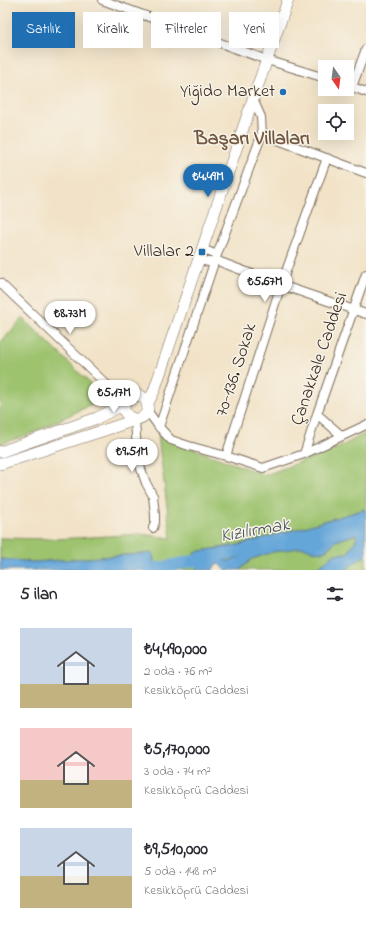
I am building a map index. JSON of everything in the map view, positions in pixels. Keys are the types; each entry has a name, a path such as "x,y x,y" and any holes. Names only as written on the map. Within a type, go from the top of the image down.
{"street":[{"path":"102,0 267,60 318,76"},
{"path":"0,464 108,429 144,415 154,391 288,0"},
{"path":"354,77 366,49"},
{"path":"354,88 366,92"},
{"path":"159,427 215,259 262,134 261,117 253,99"},
{"path":"262,134 366,173"},
{"name":"70-136. Sokak","path":"226,456 281,285 327,158"},
{"path":"202,249 215,259 281,285 366,314"},
{"path":"199,260 215,259"},
{"name":"Çanakkale Caddesi","path":"304,454 366,274"},
{"path":"0,282 125,403"},
{"path":"0,452 97,418 125,403 129,398 136,396 140,396 144,399 159,427 171,440 263,468 304,454 366,425"},
{"path":"125,403 124,409 126,414 135,419"},
{"path":"317,414 342,436"},
{"path":"135,419 137,453 146,484 153,496 155,515 153,528"}],"green space":[{"path":"23,318 98,391 95,403 28,435 0,444 0,343"},
{"path":"366,433 366,509 238,545 194,552 197,570 155,570 152,553 35,562 0,559 0,538 56,539 142,534 171,538 158,436 265,475 338,448"},
{"path":"357,534 356,540 348,553 335,554 315,570 240,570 252,559 272,552 304,547 313,551 324,552 336,541"},
{"path":"246,543 245,546 251,543 255,551 229,561 216,559 216,550"},
{"path":"366,555 366,570 347,570 350,566"}],"water":[{"name":"Kızılırmak","path":"366,509 366,555 350,566 347,570 315,570 335,554 348,553 356,540 356,534 336,541 324,552 313,551 304,547 272,552 252,559 240,570 226,570 219,564 215,565 213,570 197,570 194,552 238,545","holes":["245,544 245,547 251,544 255,551 229,561 216,559 216,550"]},
{"path":"153,553 155,570 0,570 0,559 35,562"}],"waterway":[{"name":"Kızılırmak","path":"149,570 255,548 269,547"}],"place":[{"name":"Yiğido Market","path":"283,92"},
{"name":"Villalar 2","path":"202,252"}],"district":[{"name":"Başarı Villaları","path":"252,139"}]}
